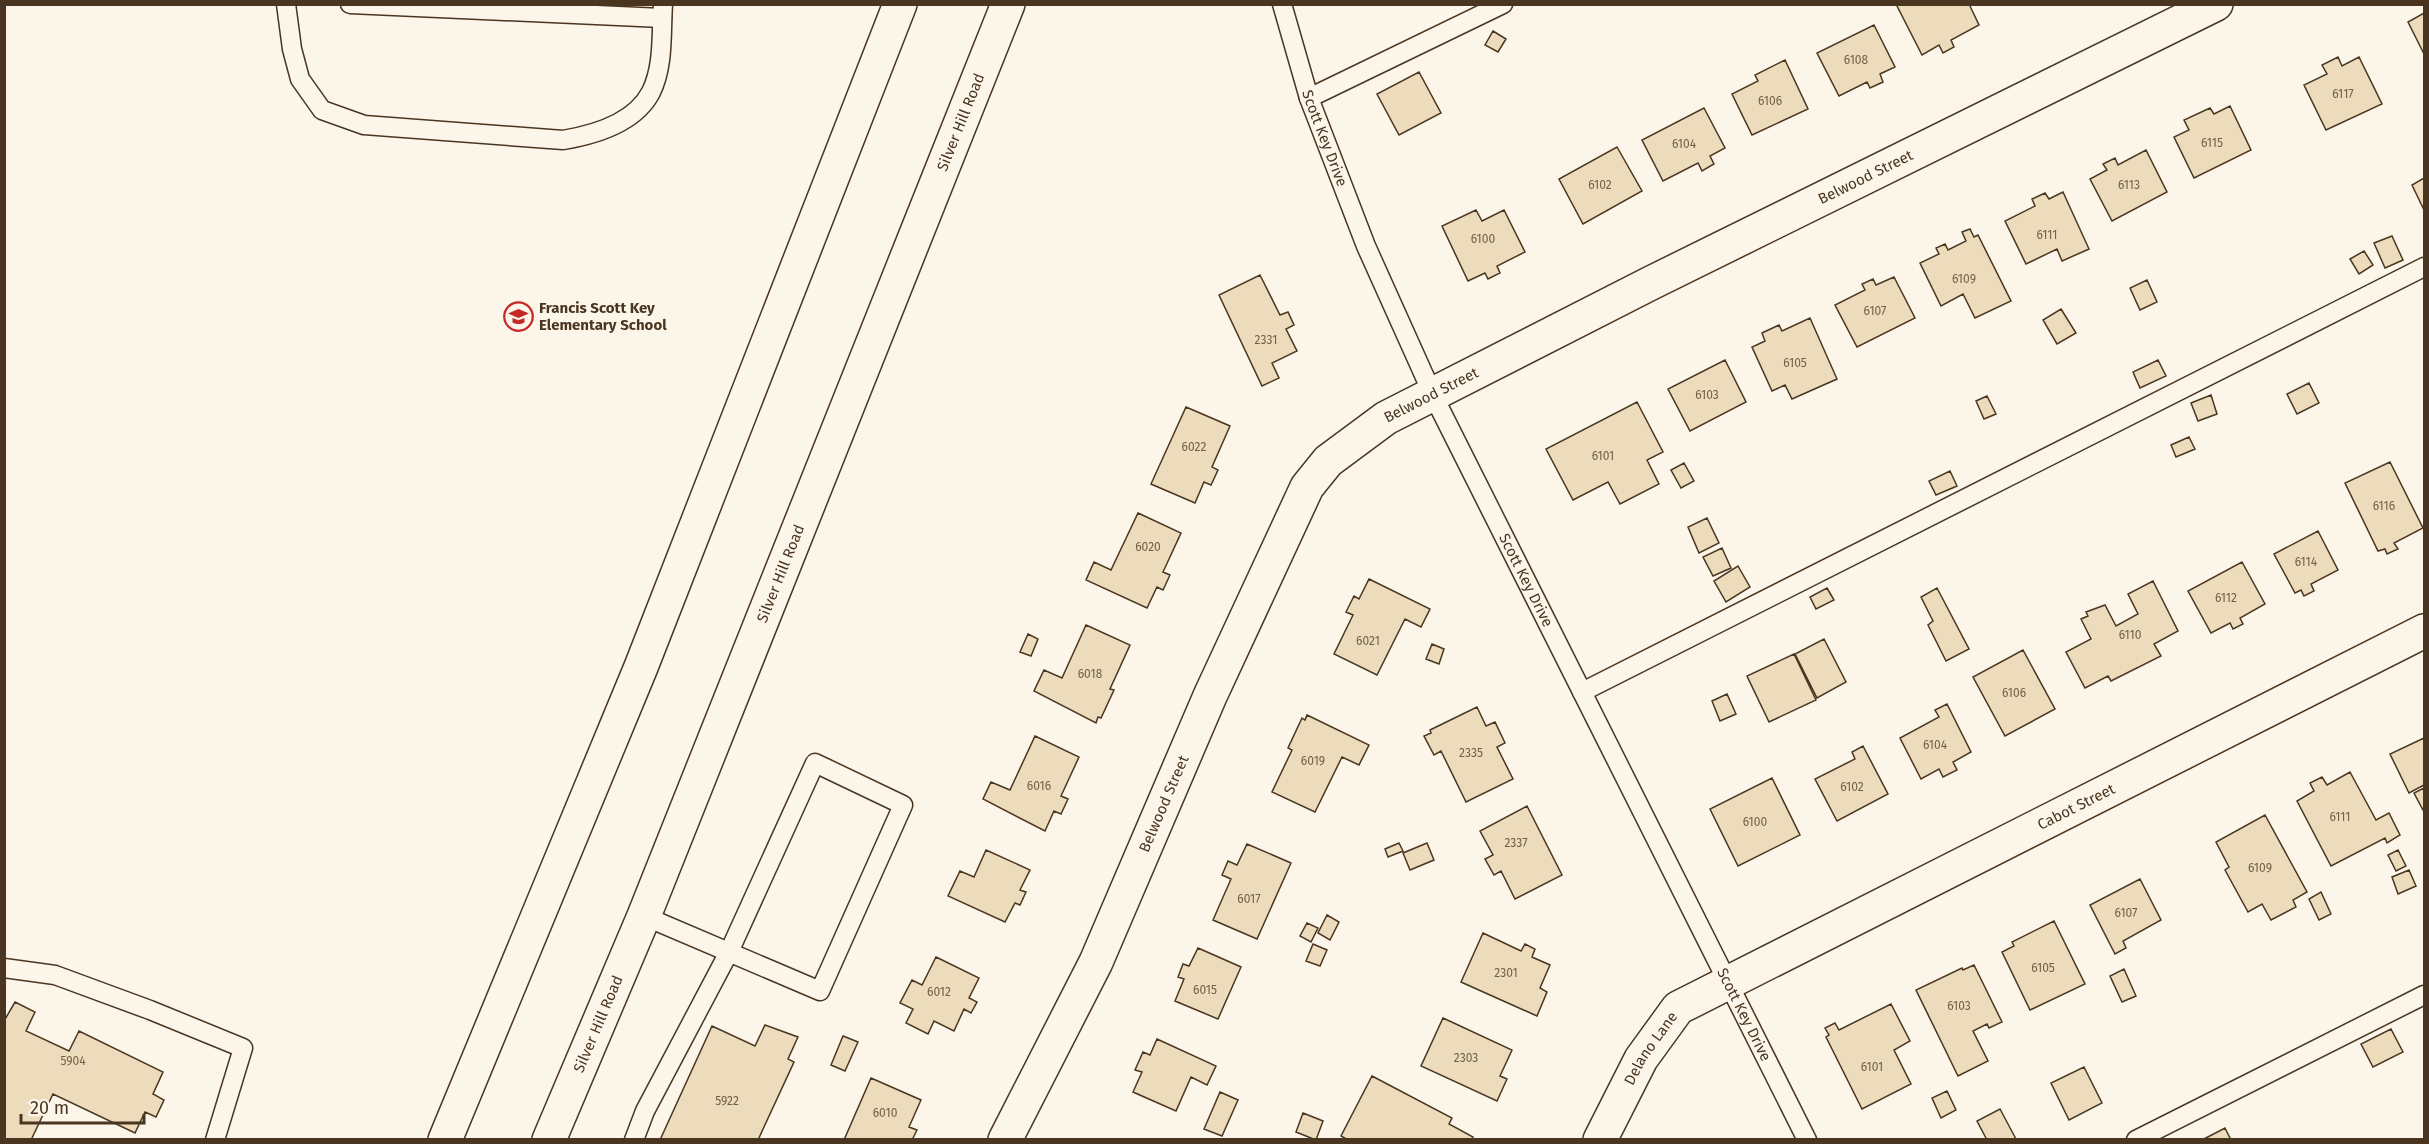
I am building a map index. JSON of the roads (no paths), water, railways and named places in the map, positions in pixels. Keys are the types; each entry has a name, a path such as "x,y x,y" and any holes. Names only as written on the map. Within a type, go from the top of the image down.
{"street":[{"path":"445,1140 641,667 900,4"},
{"name":"Silver Hill Road","path":"549,1140 644,916 1008,4"},
{"name":"Belwood Street","path":"1005,1140 1096,962 1210,696 1307,487 1328,460 1386,418 1651,283 2216,4"},
{"name":"Cabot Street","path":"1728,982 2424,631"},
{"name":"Delano Lane","path":"1600,1140 1641,1059 1678,1008 1728,982"}],"lane":[{"path":"286,4 292,49 300,79 322,110 364,125 563,140 593,135 618,122 636,109 650,93 659,64 662,11 350,4"},
{"name":"Scott Key Drive","path":"1282,4 1309,98 1366,246 1433,395 1807,1140"},
{"path":"1309,98 1503,4"},
{"path":"1582,692 2424,267"},
{"path":"634,1140 645,1111 729,952 815,763 903,806 820,991 729,952 644,916"},
{"path":"4,968 55,975 243,1048 215,1140"},
{"path":"2136,1140 2424,995"}],"place":[{"name":"Francis Scott Key Elementary School","path":"518,317"}]}
